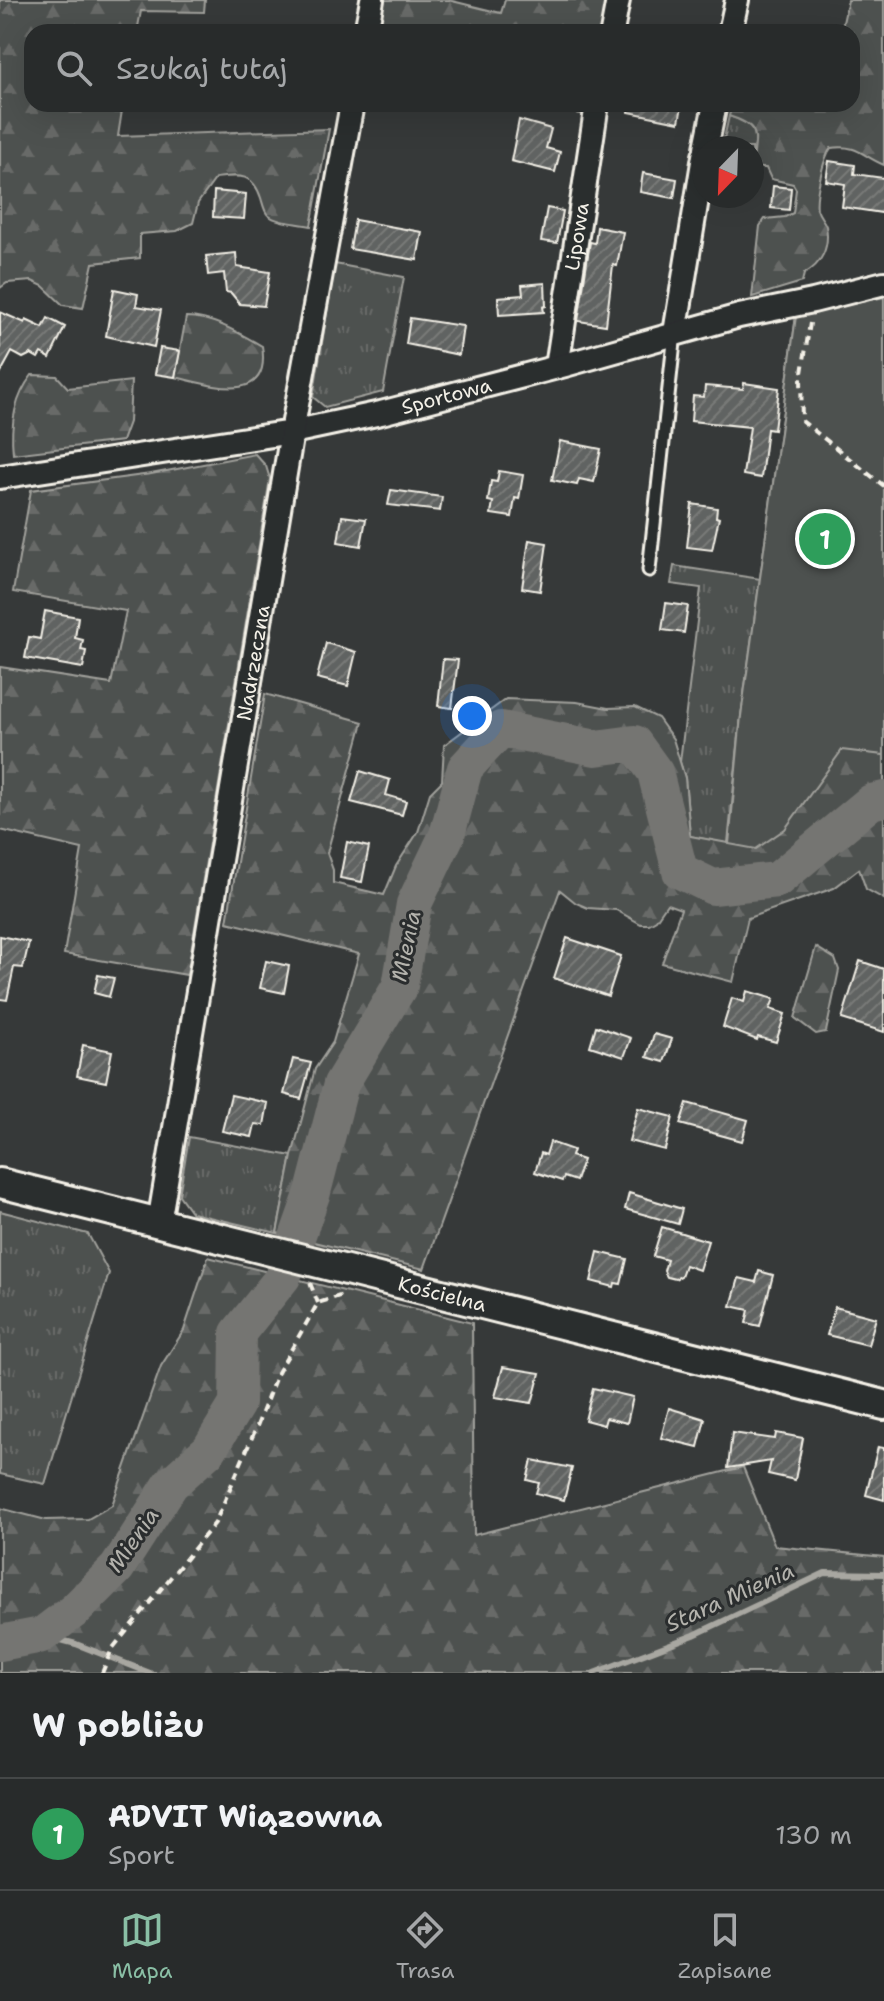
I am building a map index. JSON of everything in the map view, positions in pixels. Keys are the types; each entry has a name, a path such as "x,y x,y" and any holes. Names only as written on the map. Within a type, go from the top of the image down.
{"street":[{"path":"368,24 372,0"},
{"path":"614,24 618,0"},
{"path":"732,24 737,0"},
{"name":"Nadrzeczna","path":"159,1223 292,432 351,112"},
{"name":"Lipowa","path":"557,367 596,112"},
{"path":"708,136 713,112"},
{"path":"675,333 695,208"},
{"name":"Sportowa","path":"0,477 292,432 396,409 739,316 884,283"},
{"name":"Kościelna","path":"0,1183 884,1405"}],"lane":[{"path":"649,570 675,333"}],"path":[{"path":"813,301 801,379 802,421 884,486"},
{"path":"102,1673 112,1649 215,1523 276,1376 318,1303 362,1289 373,1275"}],"green space":[{"path":"0,0 205,0 204,12 141,11 139,24 24,24 24,112 122,112 118,136 329,129 311,226 268,215 258,190 250,180 239,176 216,178 198,203 193,223 177,231 140,234 140,258 93,263 83,308 63,305 43,286 32,281 7,283 0,288"},
{"path":"384,0 448,0 501,13 505,0 611,0 606,24 380,24"},
{"path":"848,0 884,0 884,165 854,149 831,148 817,196 817,209 827,234 823,254 816,265 804,274 802,282 752,297 760,226 765,219 793,213 796,189 793,184 771,179 764,168 764,136 755,136 748,125 729,116 730,112 860,112 860,24 843,24"},
{"path":"729,116 748,125 755,135 755,136 725,136"},
{"path":"335,264 404,277 383,392 325,407 313,397"},
{"path":"884,297 884,899 866,889 859,869 834,888 748,918 733,982 662,963 681,909 667,904 656,920 641,924 616,910 588,908 576,903 560,890 424,1269 277,1233 292,1156 315,1069 333,1042 359,954 227,922 265,694 363,722 327,853 333,870 333,883 384,895 396,866 418,832 430,793 442,781 444,745 506,699 577,702 608,708 635,707 658,718 673,739 685,778 690,836 728,843 741,716 796,316"},
{"path":"884,297 884,755 842,750 785,829 756,849 729,844 741,716 796,316"},
{"path":"186,317 216,323 262,346 263,365 258,378 248,385 221,387 175,377"},
{"path":"32,375 57,376 68,388 131,381 129,422 122,441 13,454 15,412 21,393"},
{"path":"255,454 266,466 270,479 187,975 64,954 82,849 0,830 0,667 111,684 126,611 13,592 31,490 151,474"},
{"path":"674,566 761,579 741,716 729,844 690,836 685,778 680,762 701,588 671,584"},
{"path":"816,947 835,959 839,970 826,1032 816,1034 795,1018"},
{"path":"189,1137 292,1156 277,1233 192,1213 179,1195"},
{"path":"0,1211 88,1234 109,1273 45,1484 0,1474"},
{"path":"208,1257 472,1323 474,1535 743,1467 775,1546 884,1557 884,1673 0,1673 0,1508 46,1520 88,1519 112,1505 161,1366 184,1330"}],"building":[{"path":"629,112 681,112 679,122"},
{"path":"519,120 551,129 546,148 560,152 555,172 511,161"},
{"path":"829,161 855,165 854,174 884,178 882,213 842,207 845,184 826,181"},
{"path":"643,173 677,179 674,198 640,192"},
{"path":"773,186 791,188 789,210 771,208"},
{"path":"214,191 246,194 244,219 213,217"},
{"path":"547,208 563,211 557,243 541,241"},
{"path":"355,220 422,232 417,260 350,249"},
{"path":"597,227 623,232 617,266 613,265 606,325 578,321 590,242 595,243"},
{"path":"236,253 237,267 270,272 264,306 240,304 231,293 226,292 224,273 208,275 206,256"},
{"path":"545,283 544,312 499,315 498,297 523,295 522,285"},
{"path":"114,289 138,294 136,306 161,310 154,347 106,336"},
{"path":"0,312 43,328 48,318 65,327 50,358 41,353 38,358 31,354 23,358 12,352 0,374"},
{"path":"410,318 463,326 459,355 406,344"},
{"path":"160,348 180,351 175,377 155,374"},
{"path":"744,383 779,388 774,430 767,429 761,478 743,475 750,427 691,421 693,396 704,397 705,386 743,389"},
{"path":"560,441 601,449 594,482 579,479 577,485 552,480"},
{"path":"499,471 523,475 512,517 491,514 493,502 488,501 491,481 497,482"},
{"path":"391,490 442,497 440,511 388,505"},
{"path":"692,504 717,508 716,517 719,518 712,550 687,547"},
{"path":"342,516 366,519 361,546 338,542"},
{"path":"529,540 547,543 540,591 522,588"},
{"path":"666,603 688,606 684,633 662,630"},
{"path":"45,611 78,617 75,638 83,640 81,650 86,651 83,668 25,658 29,637 40,639"},
{"path":"326,643 356,652 348,686 317,678"},
{"path":"443,659 458,660 452,708 438,706"},
{"path":"360,771 390,780 386,795 406,801 402,815 351,802"},
{"path":"347,842 369,847 362,882 340,878"},
{"path":"0,936 29,942 23,968 14,967 7,1000 0,999"},
{"path":"567,938 621,956 608,996 554,978"},
{"path":"266,961 289,966 284,993 260,988"},
{"path":"860,961 884,969 884,1032 842,1019"},
{"path":"98,975 114,978 109,997 94,993"},
{"path":"747,991 774,999 770,1009 785,1014 776,1042 758,1037 757,1040 723,1027 732,998 744,1002"},
{"path":"596,1026 631,1038 624,1057 590,1046"},
{"path":"654,1034 672,1039 664,1062 647,1057"},
{"path":"83,1045 112,1051 106,1082 77,1076"},
{"path":"293,1059 311,1063 301,1099 284,1094"},
{"path":"231,1095 268,1103 264,1125 255,1124 252,1137 222,1131"},
{"path":"687,1103 748,1120 742,1141 680,1124"},
{"path":"638,1108 673,1117 665,1150 629,1141"},
{"path":"550,1142 573,1150 571,1156 583,1160 576,1181 564,1177 562,1181 535,1172 541,1153 546,1155"},
{"path":"629,1193 682,1209 678,1224 625,1209"},
{"path":"662,1227 708,1241 699,1270 685,1265 681,1276 675,1279 667,1277 664,1271 667,1260 653,1256"},
{"path":"598,1252 627,1259 621,1284 615,1283 614,1287 591,1281"},
{"path":"759,1271 773,1275 760,1326 746,1323 749,1310 731,1306 739,1278 756,1282"},
{"path":"835,1307 876,1318 868,1345 827,1335"},
{"path":"503,1367 540,1373 532,1403 495,1397"},
{"path":"593,1388 633,1397 627,1423 606,1418 604,1425 585,1420"},
{"path":"669,1408 705,1419 698,1447 661,1438"},
{"path":"732,1433 775,1439 776,1433 803,1438 795,1480 768,1474 771,1461 728,1468"},
{"path":"878,1447 884,1448 884,1500 866,1495"},
{"path":"532,1460 572,1468 564,1500 536,1493 539,1483 527,1480"}],"waterway":[{"name":"Mienia","path":"0,1643 42,1635 75,1610 117,1568 171,1484 209,1450 237,1404 238,1333 283,1277 313,1192 341,1084 400,986 414,904 447,835 465,768 501,729 596,748 634,743 655,772 680,871 713,887 777,880 871,802 884,799"},
{"name":"Stara Mienia","path":"594,1673 694,1635 825,1573 884,1574"},
{"name":"Stara Mienia","path":"42,1635 76,1644 150,1673"}],"place":[{"name":"ADVIT Wiązowna","path":"825,539"}]}
